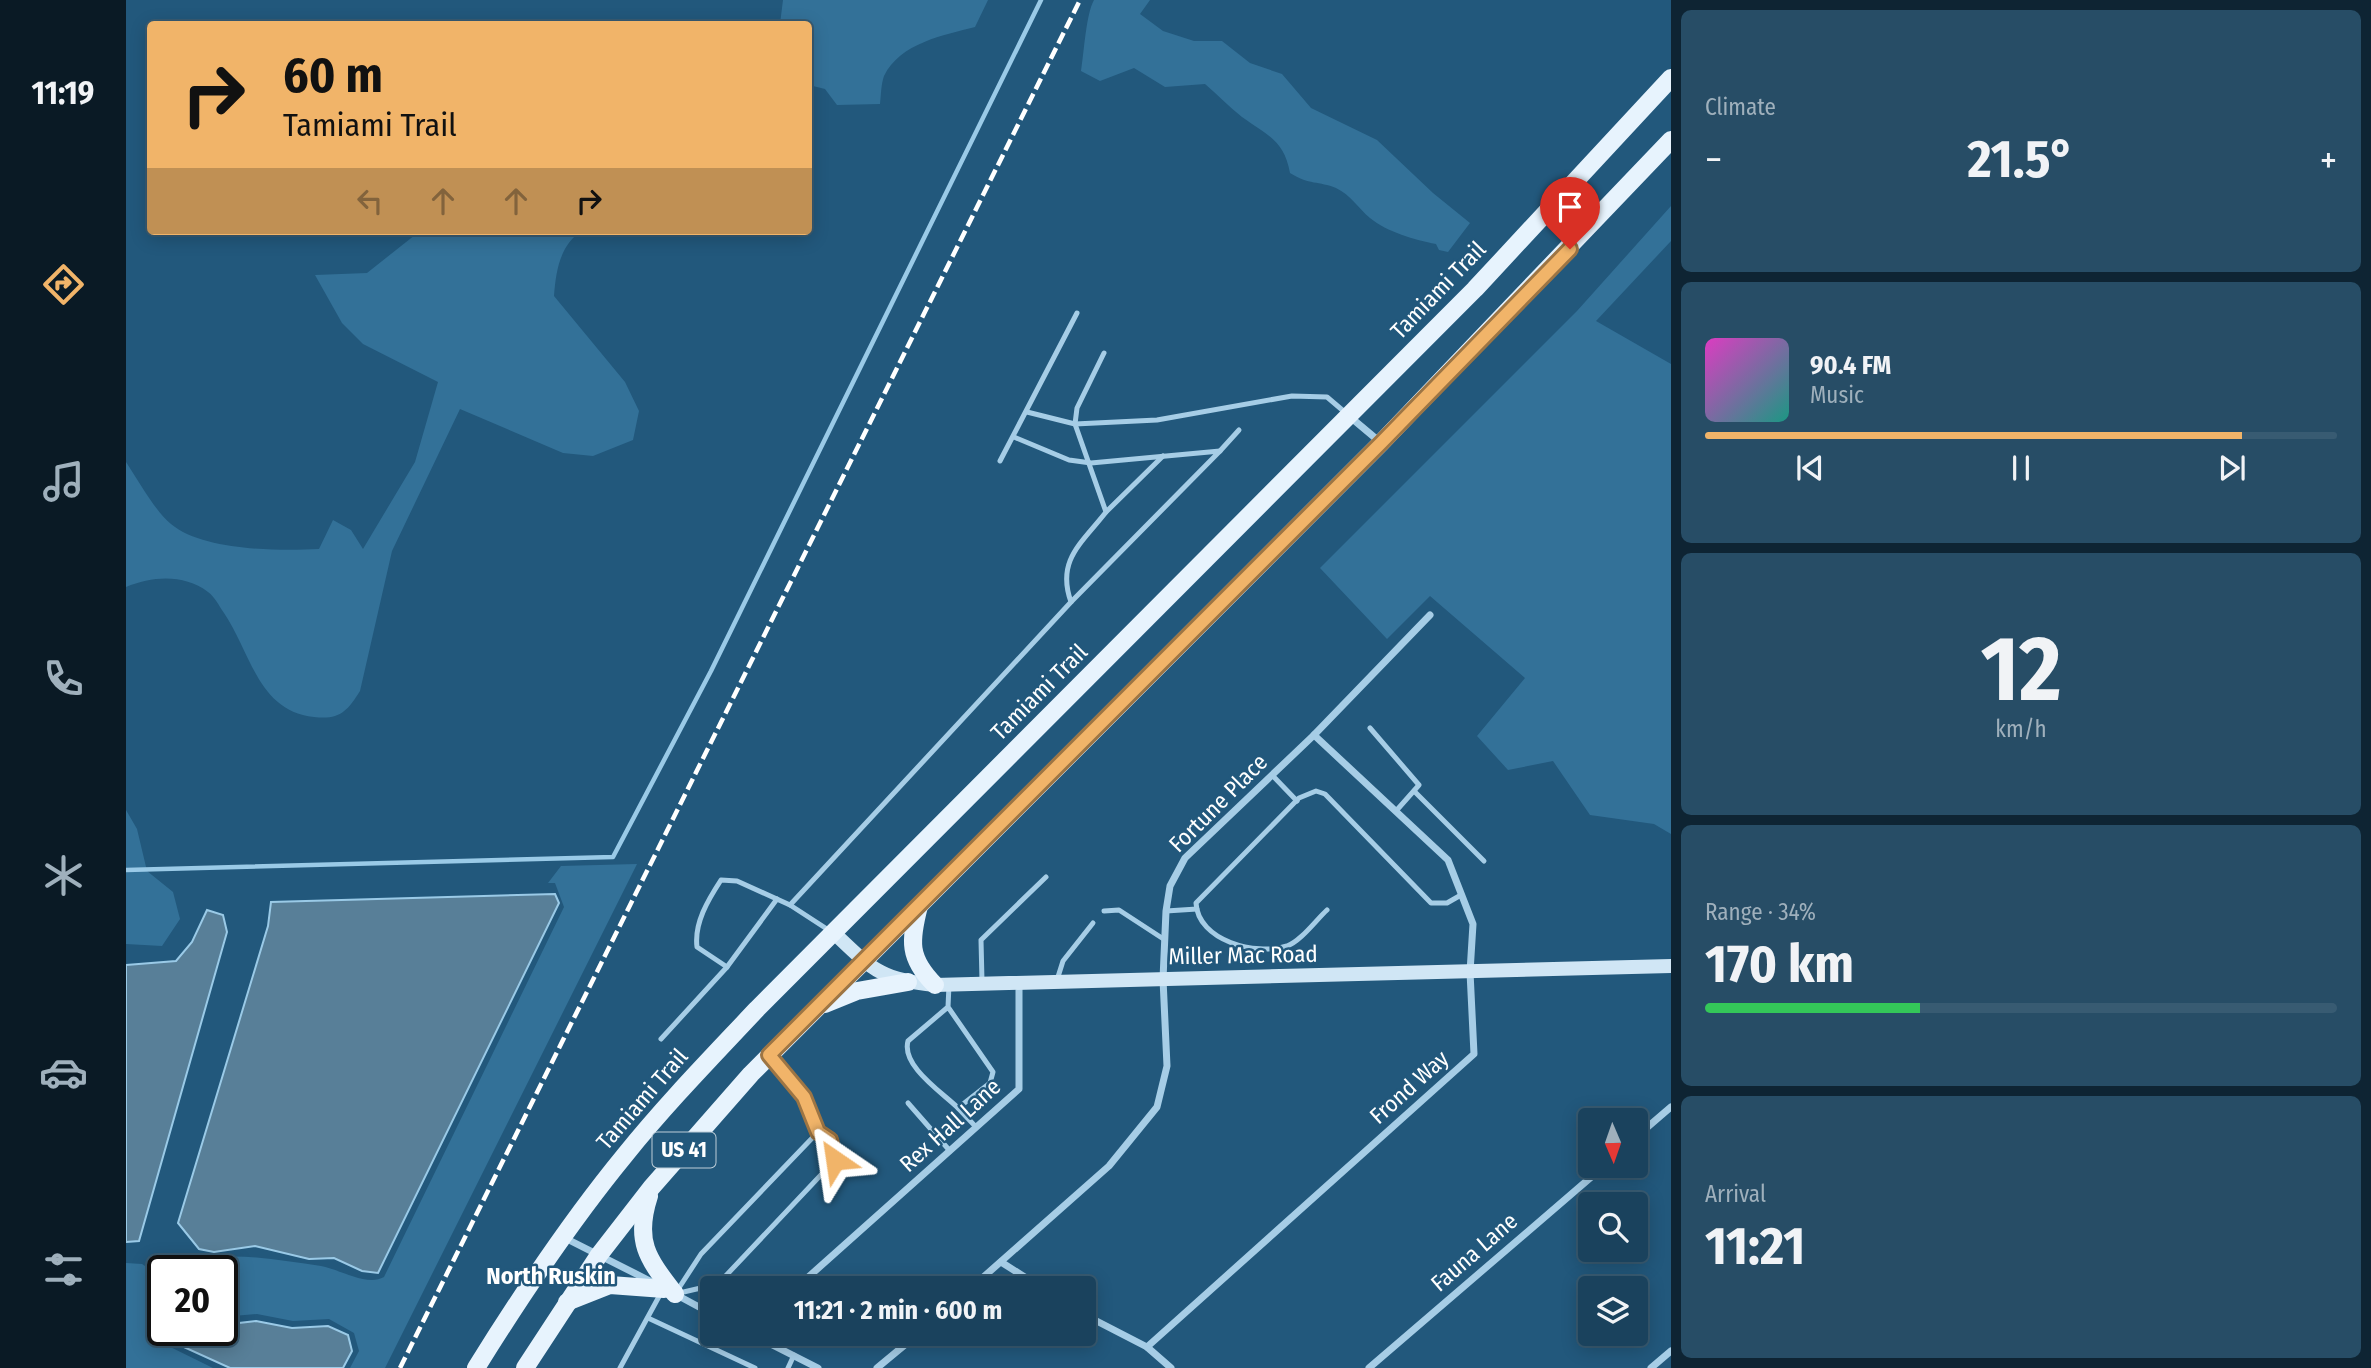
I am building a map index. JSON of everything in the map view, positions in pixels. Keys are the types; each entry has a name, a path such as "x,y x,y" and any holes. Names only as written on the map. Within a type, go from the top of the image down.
{"main road":[{"name":"Tamiami Trail","path":"475,1368 562,1236 625,1154 688,1082 833,932 1484,279 1671,79"},
{"name":"US 41","path":"525,1368 599,1255 651,1188 769,1055 1381,443 1671,140"},
{"path":"920,902 913,928 915,960 942,985"},
{"path":"815,1008 857,991 908,982"},
{"path":"651,1188 642,1227 643,1243 651,1263 669,1291"},
{"path":"567,1302 610,1285 669,1291"}],"street":[{"path":"1349,416 1381,443"},
{"name":"Fortune Place","path":"985,1276 1109,1166 1157,1108 1167,1066 1163,979 1166,911 1170,886 1185,858 1314,735 1430,615"},
{"name":"Frond Way","path":"1147,1347 1474,1054 1470,972 1473,924 1448,860 1314,735"},
{"name":"Miller Mac Road","path":"833,932 862,960 886,977 942,985 1671,967"},
{"name":"Rex Hall Lane","path":"809,1276 1020,1089 1018,984"},
{"path":"1648,1127 1671,1107"},
{"name":"Fauna Lane","path":"1369,1368 1590,1178"},
{"path":"562,1236 700,1308"},
{"path":"1002,1262 1024,1276"},
{"path":"1096,1321 1147,1347 1171,1368"},
{"path":"776,1346 818,1368"},
{"path":"877,1368 904,1346"},
{"path":"1651,1368 1671,1351"}],"lane":[{"path":"1000,461 1077,313"},
{"path":"1104,353 1077,408 1075,424 1080,445 1091,463 1106,512"},
{"path":"1027,412 1075,424 1157,420 1292,396 1327,397 1349,416"},
{"path":"790,905 1071,602 1239,430"},
{"path":"1014,437 1069,460 1091,463 1220,451"},
{"path":"1071,602 1064,575 1068,562 1106,512 1163,456"},
{"path":"1370,728 1419,785 1396,811"},
{"path":"1272,775 1297,801"},
{"path":"1327,910 1290,945 1262,951 1239,947 1206,926 1196,903 1297,801 1316,791 1325,794 1431,903 1447,903 1461,895"},
{"path":"1414,791 1483,861"},
{"path":"982,984 981,940 1046,877"},
{"path":"726,967 697,947 695,934 705,906 720,880 737,881 777,899 833,932"},
{"path":"661,1040 726,967 777,899"},
{"path":"1166,911 1197,909"},
{"path":"1104,911 1119,910 1165,940"},
{"path":"1055,983 1063,961 1093,923"},
{"path":"942,985 948,1007 993,1072 990,1083 958,1108"},
{"path":"948,1007 908,1041 906,1049 912,1063 976,1127"},
{"path":"669,1291 718,1284 835,1160 830,1140 818,1132 804,1097 769,1055"},
{"path":"908,1103 950,1151"},
{"path":"620,1368 648,1318 669,1291 818,1132"},
{"path":"648,1318 755,1368"},
{"path":"788,1368 794,1355"}],"shaded area":[{"path":"783,0 988,0 975,27 924,42 891,65 884,76 880,104 837,105 825,89 812,86 812,21 780,21"},
{"path":"1094,0 1150,0 1140,14 1163,31 1194,41 1222,41 1250,63 1282,74 1311,108 1377,140 1433,193 1470,223 1448,252 1439,250 1436,244 1402,235 1377,223 1336,188 1290,173 1283,153 1273,139 1237,113 1205,84 1165,87 1134,68 1100,81 1081,71 1087,24"},
{"path":"1671,206 1671,241 1596,321 1671,364 1671,834 1654,824 1590,815 1553,761 1508,770 1477,736 1525,678 1430,596 1387,639 1320,568 1577,311"},
{"path":"415,235 576,235 563,252 554,296 625,382 639,411 633,440 593,456 563,453 460,409 392,551 360,691 342,713 330,717 314,717 295,712 280,704 268,692 224,613 208,592 189,582 168,579 126,587 126,462 165,518 185,533 202,540 263,549 319,549 333,520 351,530 363,549 415,462 438,382 363,344 342,323 315,275 367,273"},
{"path":"126,810 137,829 147,871 173,892 180,919 162,946 126,944"},
{"path":"637,864 385,1368 350,1368 359,1351 354,1333 329,1319 293,1321 257,1314 238,1316 238,1256 321,1266 361,1279 377,1280 384,1277 564,907 555,883 548,883 561,866"},
{"path":"555,894 559,903 378,1273 362,1271 334,1258 309,1259 255,1246 214,1252 199,1249 178,1223 268,926 271,902"},
{"path":"207,910 223,915 227,932 139,1241 126,1242 126,965 176,961 192,942"},
{"path":"126,1263 142,1264 147,1267 147,1346 168,1346 213,1368 126,1368"},
{"path":"256,1321 292,1328 328,1326 348,1335 352,1351 343,1368 230,1368 181,1346 238,1346 238,1323"}],"waterway":[{"path":"126,870 613,857 711,671 1041,0"}],"railway":[{"path":"400,1368 1080,0"}],"district":[{"name":"North Ruskin","path":"551,1276"}],"route":[{"path":"835,1160 830,1140 818,1132 804,1097 769,1055 1381,443 1570,249"}]}
